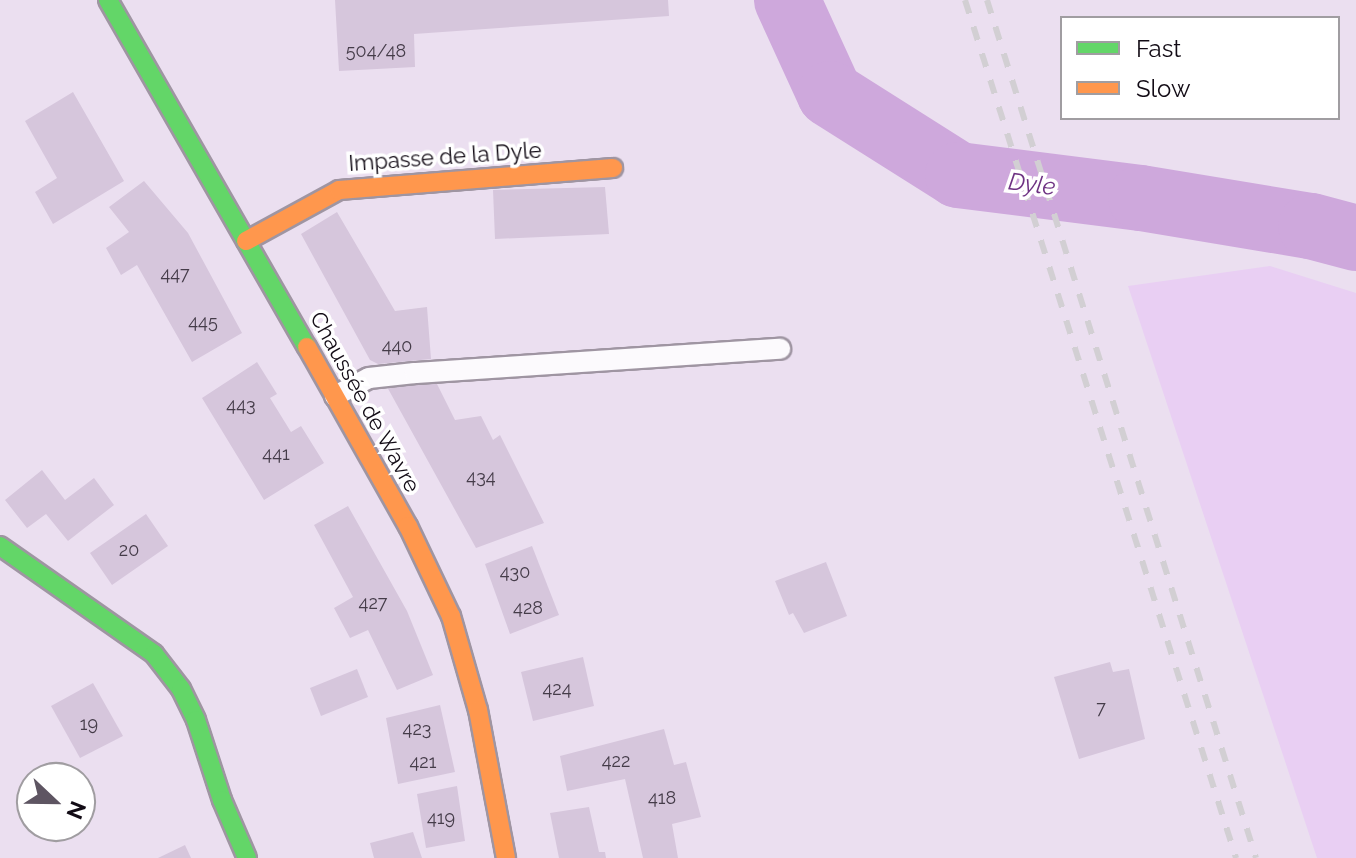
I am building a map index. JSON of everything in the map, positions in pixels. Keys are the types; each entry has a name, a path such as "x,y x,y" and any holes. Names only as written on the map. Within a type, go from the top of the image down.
{"main road":[{"name":"Chaussée de Wavre","path":"108,0 408,526 451,616 478,710 506,858"},
{"name":"Impasse de la Dyle","path":"246,241 339,190 613,168"},
{"path":"0,546 154,654 181,689 196,720 222,800 247,858"}],"lane":[{"path":"335,396 369,378 415,373 780,349"}],"shaded area":[{"path":"1270,266 1356,293 1356,858 1317,858 1128,286"}],"building":[{"path":"335,0 668,0 669,16 414,34 415,67 339,71"},
{"path":"73,92 124,181 53,224 35,192 57,178 25,121"},
{"path":"144,181 188,233 242,333 192,362 137,265 121,275 106,248 129,232 109,207"},
{"path":"605,187 609,234 495,239 493,190"},
{"path":"337,212 395,311 427,307 431,359 378,364 370,360 301,234"},
{"path":"257,362 277,394 270,398 291,432 301,426 324,463 264,500 202,398"},
{"path":"434,378 455,420 481,416 493,440 500,435 544,523 476,548 386,385"},
{"path":"42,470 65,500 94,478 114,505 68,541 46,514 27,528 5,500"},
{"path":"348,506 407,611 433,675 397,690 368,630 350,638 334,608 353,597 314,525"},
{"path":"146,514 168,546 112,585 90,553"},
{"path":"532,546 559,615 510,634 485,564"},
{"path":"826,562 847,616 804,633 793,613 789,615 775,581"},
{"path":"583,657 594,706 533,721 521,672"},
{"path":"1110,662 1113,672 1129,669 1145,739 1079,759 1054,677"},
{"path":"357,669 368,697 321,716 310,688"},
{"path":"93,683 123,736 80,758 51,706"},
{"path":"440,705 455,772 398,784 386,718"},
{"path":"664,729 674,765 686,762 701,817 672,824 678,858 643,858 625,779 567,791 560,756"},
{"path":"457,786 465,841 426,848 417,794"},
{"path":"589,807 599,852 605,852 606,858 559,858 550,813"},
{"path":"413,832 422,858 374,858 370,843"},
{"path":"185,845 191,858 158,858"}],"waterway":[{"name":"Dyle","path":"787,0 830,94 958,175 1141,198 1311,226 1356,238"}],"railway":[{"path":"965,0 1236,858"},
{"path":"987,0 1256,858"}],"traffic: fast":[{"path":"108,0 307,347"},
{"path":"0,546 154,654 181,689 196,720 222,800 247,858"}],"traffic: slow":[{"path":"246,241 339,190 613,168"},
{"path":"307,347 408,526 451,616 478,710 506,858"}]}
